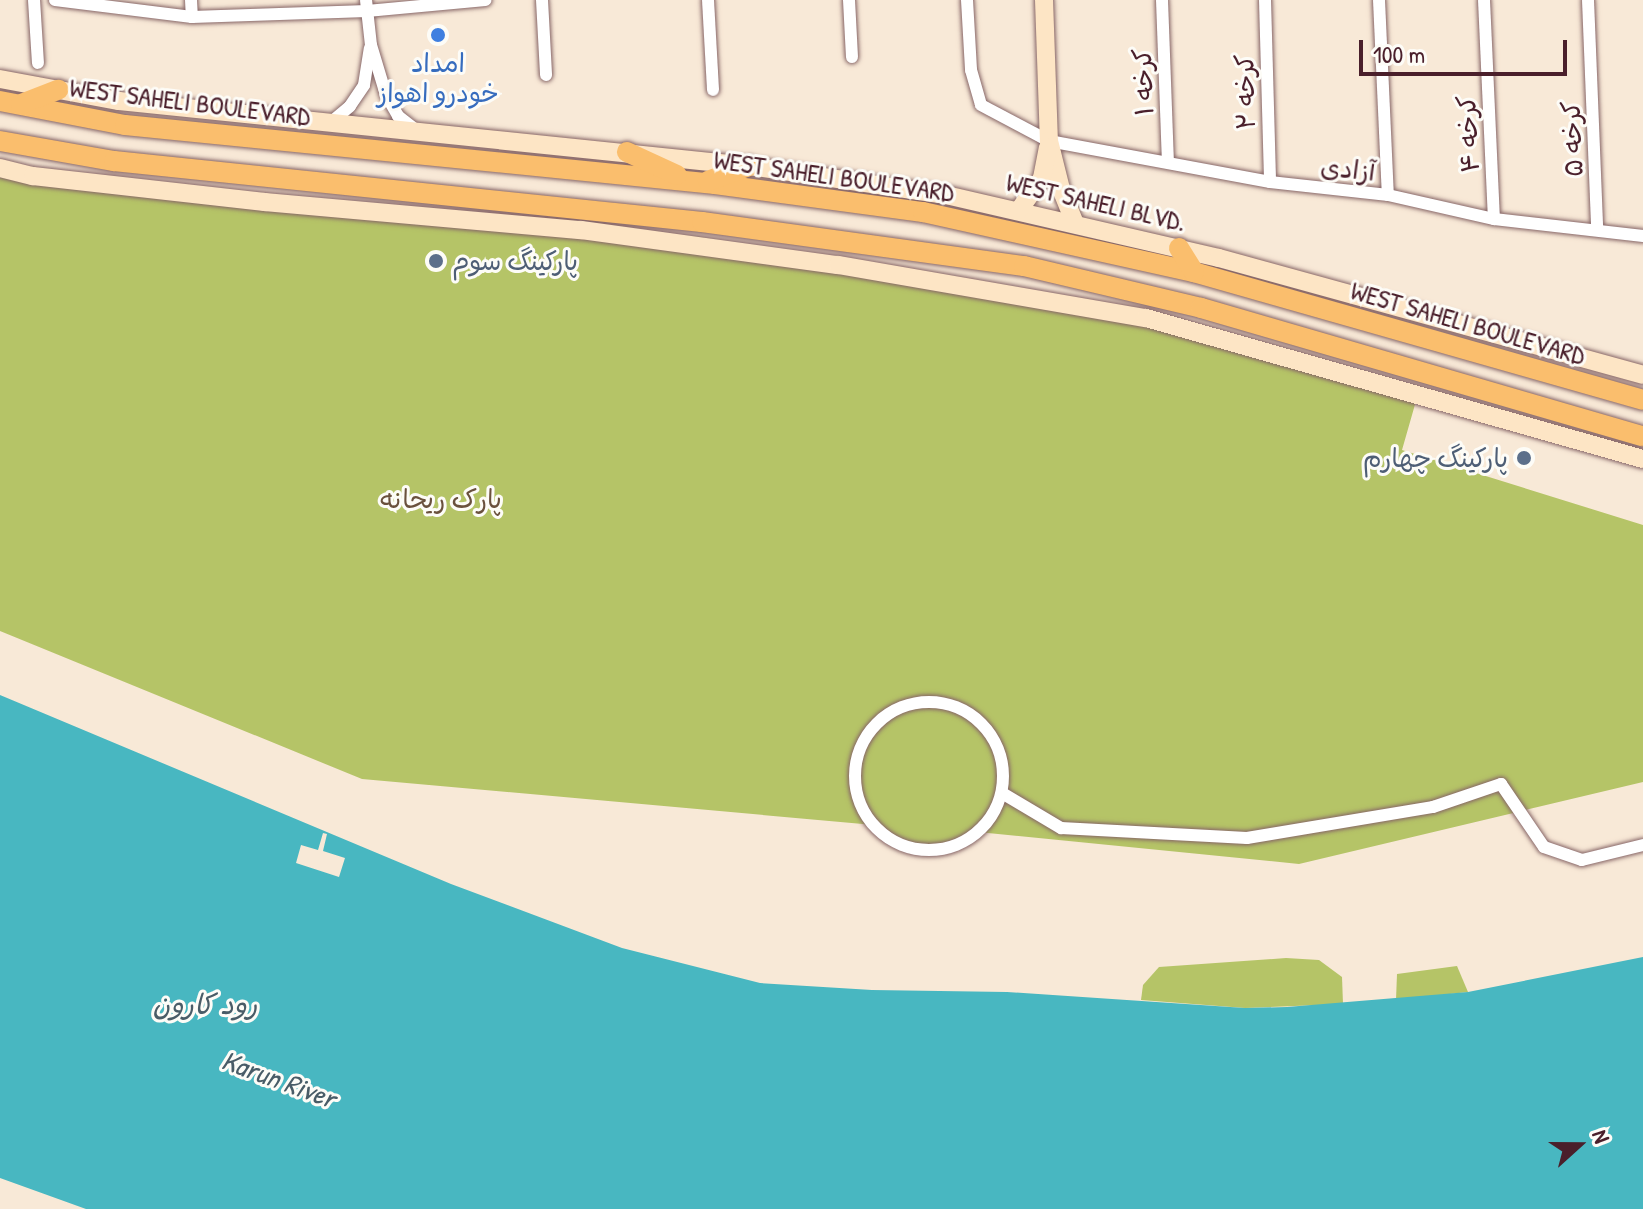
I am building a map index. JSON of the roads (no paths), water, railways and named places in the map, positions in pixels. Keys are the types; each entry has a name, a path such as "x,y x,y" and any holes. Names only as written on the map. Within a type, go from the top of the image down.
{"main road":[{"path":"10,103 58,90"},
{"name":"WEST SAHELI BOULEVARD","path":"10,103 125,125 699,183 923,212 1198,273 1643,400"},
{"path":"0,141 114,161 717,224 1024,266 1201,308 1643,436"},
{"path":"627,152 699,183 749,166"},
{"path":"1179,248 1198,273 1219,258"},
{"path":"1555,411 1563,377"}],"street":[{"path":"34,0 38,63"},
{"path":"55,0 192,17 485,0"},
{"path":"191,0 192,17"},
{"path":"542,0 546,75"},
{"path":"708,0 713,90"},
{"path":"849,0 852,57"},
{"name":"آزادی","path":"967,0 971,70 981,105 1049,141 1270,182 1388,195 1494,219 1643,236"},
{"path":"1044,0 1049,141 1061,189 1074,222"},
{"name":"کرخه ۱","path":"1162,0 1168,161"},
{"name":"کرخه ۲","path":"1265,0 1270,182"},
{"path":"1379,0 1388,195"},
{"name":"کرخه ۴","path":"1484,0 1494,219"},
{"name":"کرخه ۵","path":"1588,0 1597,229"},
{"path":"366,5 371,45 386,95 398,116 417,131"},
{"path":"330,123 350,106 364,85 371,45"},
{"name":"WEST SAHELI BLVD.","path":"0,79 119,101 627,152 749,166 946,195 1074,222 1219,258 1643,375"},
{"path":"1019,210 1042,178 1049,141"},
{"path":"0,168 33,176 249,200 581,230 838,265 1146,318 1643,459"},
{"path":"917,702 940,702 963,710 983,724 997,744 1003,768 1002,793 993,814 978,832 959,844 937,850 914,849 892,840 868,816 855,785 856,762 864,740 877,722 896,709 917,702"},
{"path":"1002,793 1061,828 1247,838 1433,807 1501,784 1544,847 1582,860 1643,845"}],"water":[{"name":"رود کارون","path":"0,695 451,884 622,948 760,983 872,990 1007,992 1245,1008 1287,1007 1468,992 1643,957 1643,1209 86,1209 0,1178"}],"place":[{"name":"امداد خودرو اهواز","path":"438,35"},
{"name":"پارکینگ سوم","path":"436,261"},
{"name":"پارکینگ چهارم","path":"1524,458"}],"park label":[{"name":"پارک ریحانه","path":"441,499"}],"water label":[{"name":"Karun River","path":"279,1079"}]}
